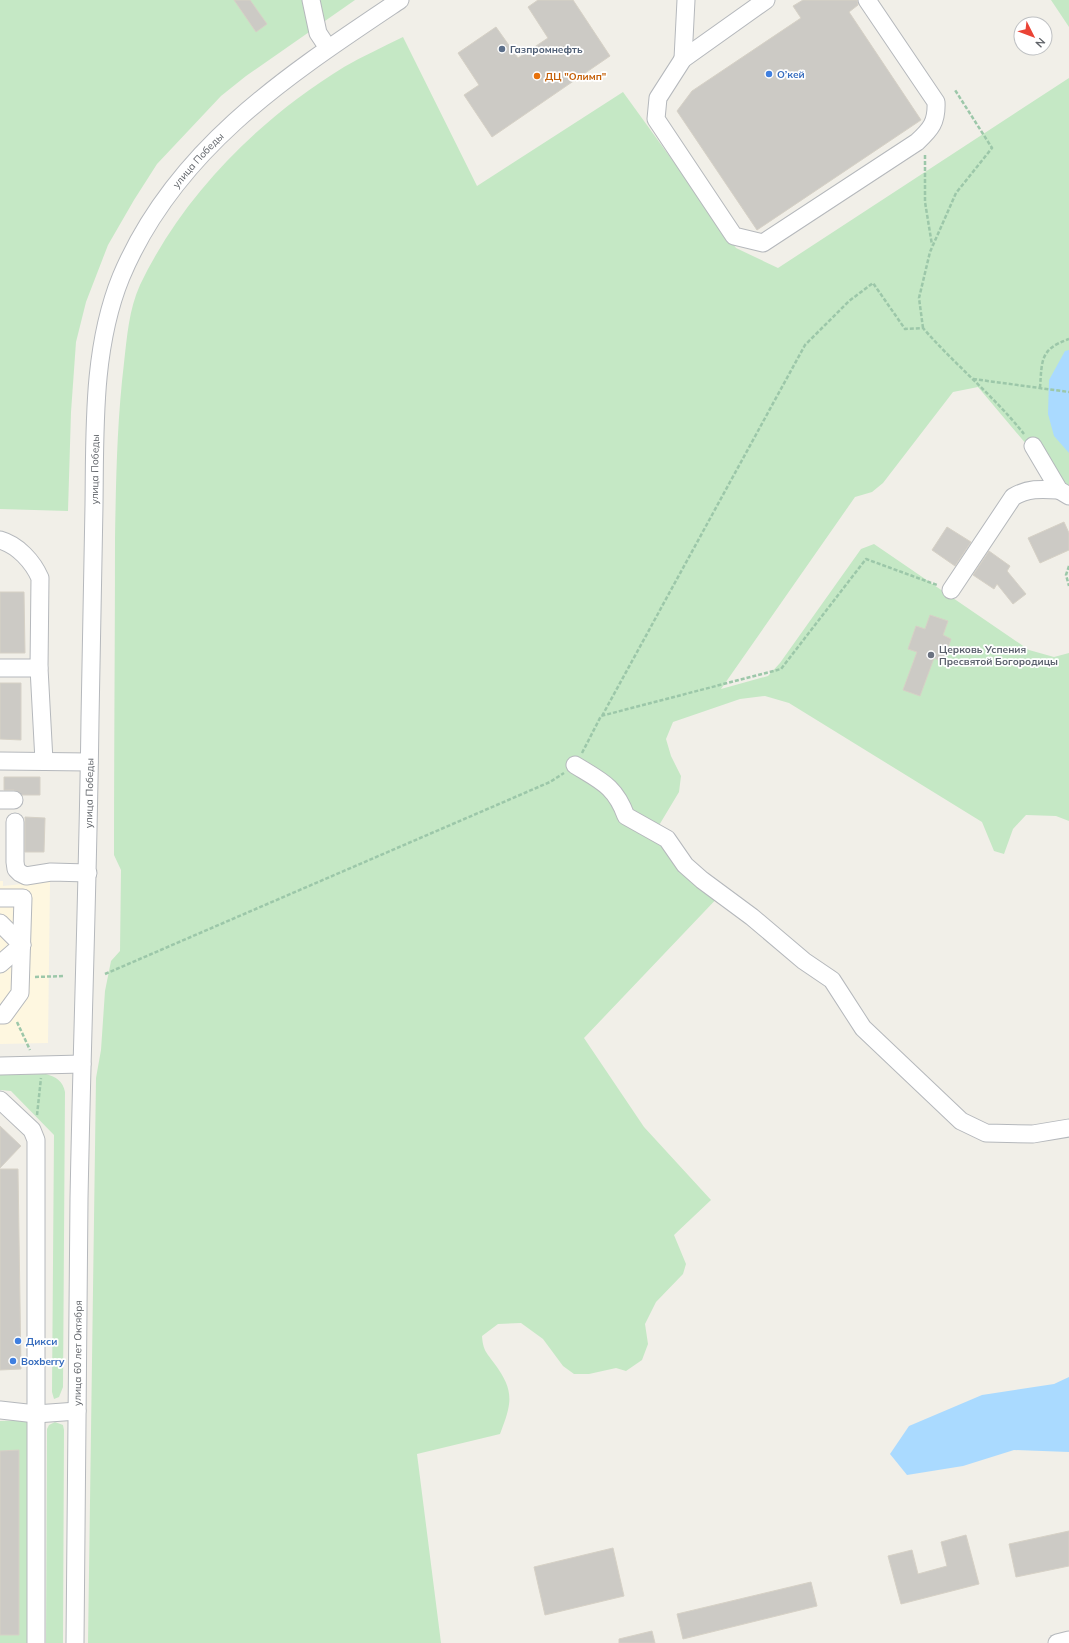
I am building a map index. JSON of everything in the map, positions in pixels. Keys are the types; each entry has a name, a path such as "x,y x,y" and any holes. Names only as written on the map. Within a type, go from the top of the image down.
{"street":[{"path":"311,0 318,33 328,48"},
{"name":"улица Победы","path":"82,1064 88,874 95,428 101,361 112,304 122,276 149,223 184,173 219,136 288,76 400,0"},
{"path":"683,59 686,0"},
{"path":"766,0 746,6 683,59 658,98 656,119 734,236 763,243 916,142 930,129 937,115 936,102 867,0"},
{"path":"1033,446 1064,493"},
{"path":"951,590 1013,497 1023,491 1034,489 1064,493"},
{"path":"0,540 19,550 36,568 40,578 39,668 44,761"},
{"path":"0,668 39,668"},
{"path":"0,761 90,762"},
{"path":"575,765 609,786 620,801 626,816 667,839 685,864 702,880 752,917 804,961 832,980 863,1028 961,1121 986,1133 1033,1134 1069,1128"},
{"path":"15,822 15,862 16,869 20,873 26,876 51,872 88,874"},
{"path":"0,898 23,898 20,993 5,1011"},
{"path":"0,923 22,945"},
{"path":"0,964 22,945"},
{"path":"0,1066 82,1064"},
{"name":"улица 60 лет Октября","path":"75,1643 82,1064"},
{"path":"0,1100 32,1130 36,1140 36,1643"},
{"path":"0,1410 36,1414 77,1410"},
{"path":"1057,1643 1069,1640"}],"path":[{"path":"955,90 992,148 956,193 932,246 919,298 922,328 1009,415 1033,446"},
{"path":"924,135 925,202 932,246"},
{"path":"105,974 550,782 575,765 805,345 849,301 873,283 905,330 922,328"},
{"path":"1040,388 1042,360 1054,344 1069,339"},
{"path":"973,379 1069,392"},
{"path":"601,716 781,669 866,559 951,590"},
{"path":"1069,566 1066,575 1069,586"},
{"path":"21,978 64,976"},
{"path":"5,1011 32,1055"},
{"path":"32,1130 37,1114 41,1074"}],"shaded area":[{"path":"0,881 3,881 3,886 50,881 48,1043 0,1044"}],"green space":[{"path":"0,0 355,0 246,76 221,96 157,164 108,245 86,302 76,342 71,412 68,511 0,509"},
{"path":"1051,0 1069,0 1069,27"},
{"path":"403,37 477,186 623,92 736,248 778,268 1069,78 1069,486 1032,451 978,387 953,392 883,483 872,492 855,497 721,689 768,676 780,663 861,549 874,544 1029,650 1054,657 1069,653 1069,821 1056,816 1026,815 1013,829 1004,854 994,851 982,822 789,703 765,696 740,699 673,722 666,739 671,756 681,776 679,792 658,827 723,892 584,1038 644,1127 711,1200 674,1235 686,1264 683,1274 656,1302 645,1324 648,1344 642,1360 626,1371 616,1368 589,1374 574,1374 563,1366 543,1339 521,1323 498,1324 482,1336 485,1351 501,1373 508,1390 509,1405 500,1434 417,1454 441,1643 88,1643 96,1078 101,1050 105,991 111,961 120,951 121,870 114,855 115,538 118,429 129,323 136,294 158,252 178,220 201,190 226,162 253,135 282,110 313,88 351,63"},
{"path":"46,1074 58,1080 63,1085 65,1092 63,1387 59,1397 54,1399 52,1392 54,1135 11,1091 0,1090 0,1075"},
{"path":"0,1421 30,1421 34,1643 0,1643"},
{"path":"55,1422 63,1425 64,1430 63,1643 46,1643 47,1429 49,1425"}],"water":[{"path":"1069,350 1069,453 1054,436 1048,414 1049,380 1065,351"},
{"path":"1069,1377 1069,1452 1014,1450 963,1466 907,1475 890,1454 909,1426 982,1395 1054,1384"}],"building":[{"path":"234,0 250,0 267,24 256,32"},
{"name":"ДЦ \"Олимп\"","path":"538,0 573,0 610,56 492,137 464,95 479,85 458,53 496,27 518,58 548,38 528,7"},
{"path":"803,0 857,0 858,5 849,12 921,120 757,230 677,111 692,91 801,18 793,6"},
{"path":"1064,522 1069,533 1069,550 1040,563 1028,538"},
{"path":"947,527 971,542 955,566 932,550"},
{"path":"989,551 1010,566 1007,571 1026,594 1013,604 997,584 994,589 973,575"},
{"path":"0,592 24,592 25,653 0,653"},
{"name":"Церковь Успения Пресвятой Богородицы","path":"930,615 948,621 943,635 951,639 943,662 934,658 920,696 903,690 917,652 908,649 916,626 925,629"},
{"path":"0,683 21,683 21,740 0,739"},
{"path":"4,777 40,777 40,795 22,795 14,790 4,790"},
{"path":"25,817 45,818 44,852 25,852"},
{"path":"0,1126 21,1146 0,1168"},
{"path":"0,1169 18,1169 21,1369 0,1370"},
{"path":"19,1450 19,1635 0,1635 0,1451"},
{"path":"1069,1531 1069,1566 1016,1577 1009,1544"},
{"path":"966,1535 979,1584 901,1604 888,1556 912,1550 918,1574 947,1566 941,1542"},
{"path":"613,1548 624,1596 545,1615 534,1567"},
{"path":"811,1582 817,1606 683,1639 677,1614"},
{"path":"652,1631 655,1643 619,1643 619,1639"}],"place":[{"name":"Газпромнефть","path":"502,49"},
{"name":"О’кей","path":"769,74"},
{"name":"ДЦ \"Олимп\"","path":"537,76"},
{"name":"Церковь Успения Пресвятой Богородицы","path":"931,655"},
{"name":"Дикси","path":"18,1341"},
{"name":"Boxberry","path":"13,1361"}]}
